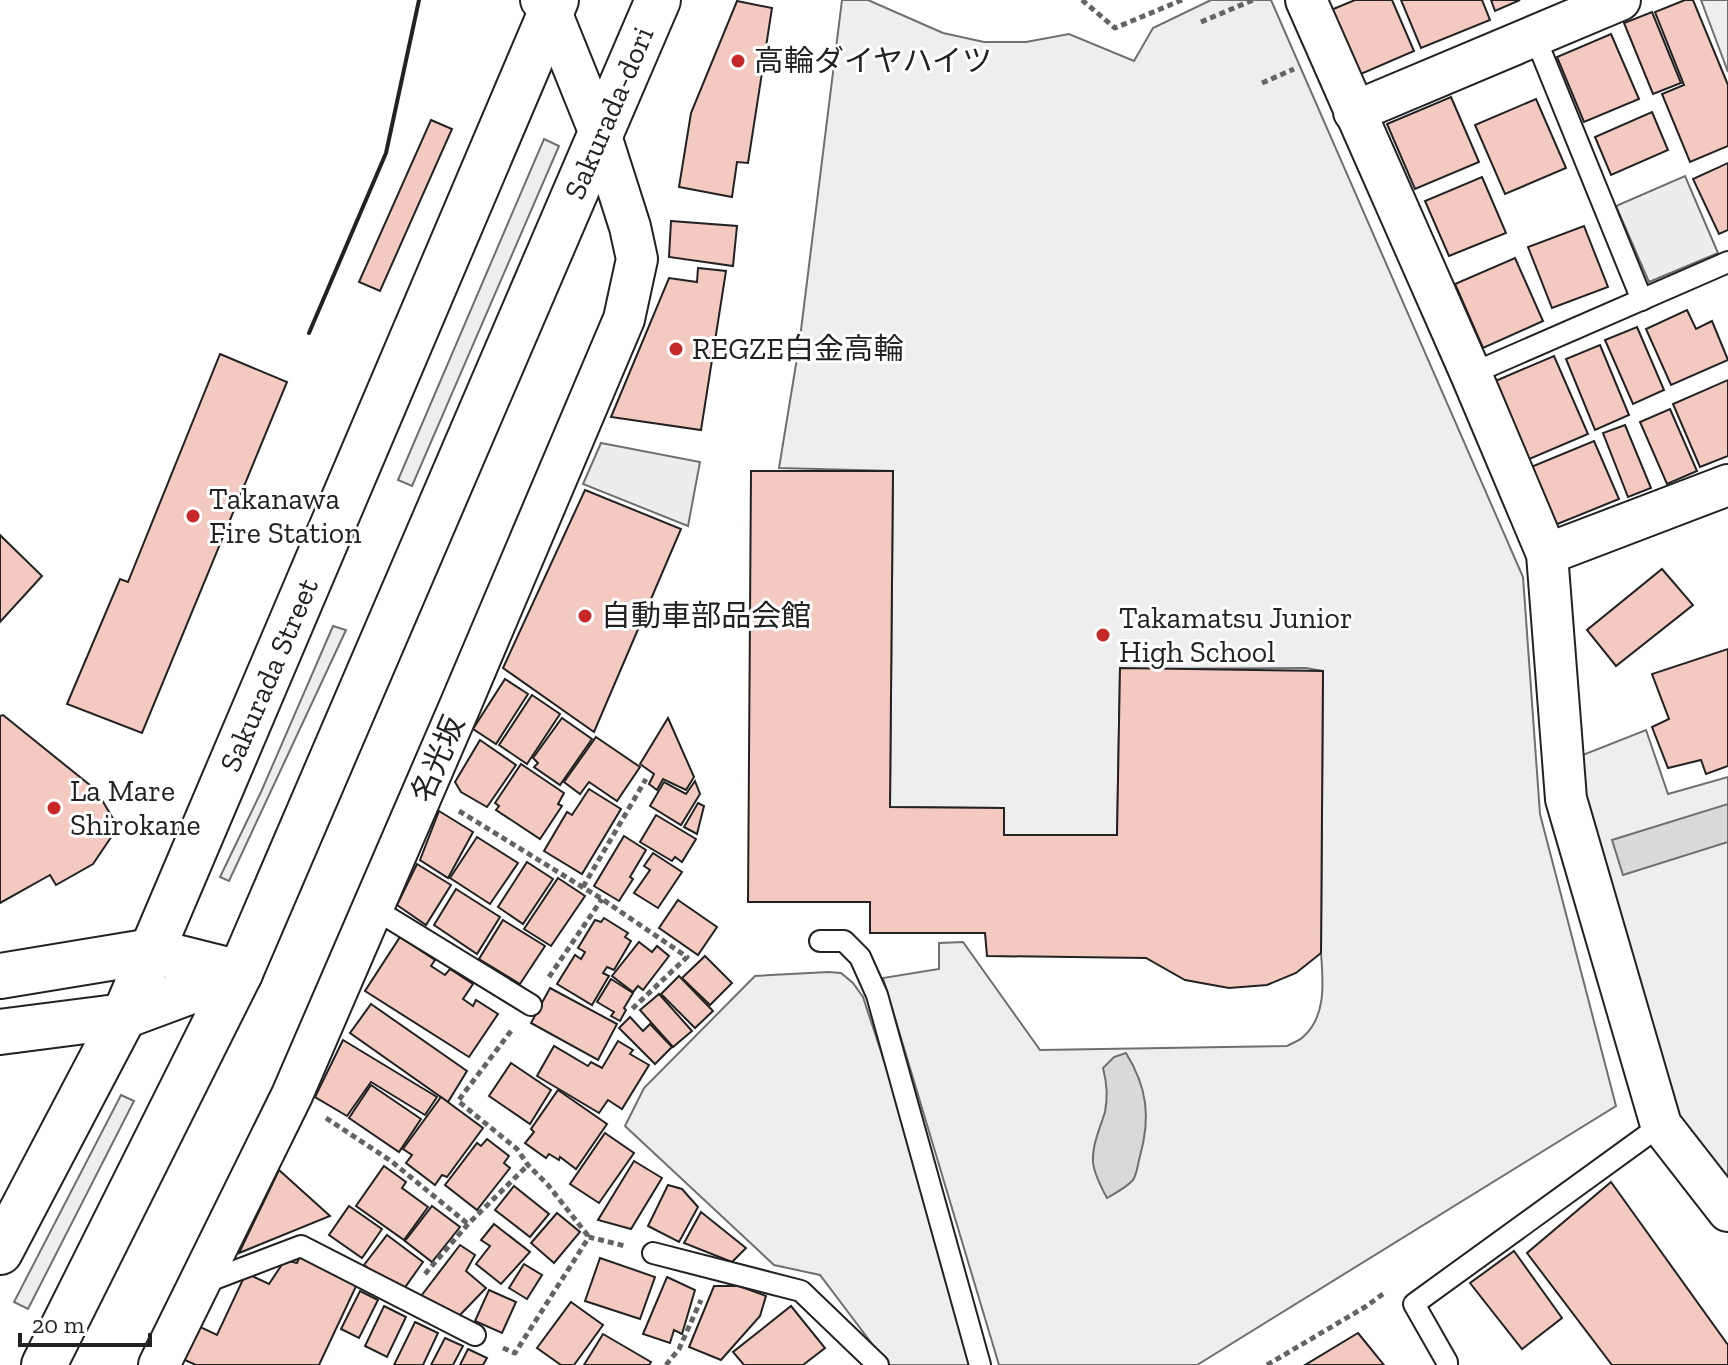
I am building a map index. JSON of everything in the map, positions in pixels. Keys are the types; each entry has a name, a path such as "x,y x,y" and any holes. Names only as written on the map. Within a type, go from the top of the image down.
{"main road":[{"name":"Sakurada-dori","path":"240,973 658,0"},
{"name":"Sakurada Street","path":"0,1252 124,1016 549,4"},
{"path":"0,976 152,951 240,973"},
{"path":"0,1032 124,1016 240,973"},
{"path":"44,1365 240,973"}],"street":[{"path":"1306,0 1547,554 1566,799 1661,1125 1728,1211"},
{"path":"1354,112 1620,0"},
{"name":"名光坂","path":"159,1365 292,1095 624,319 637,259 630,227 601,136 549,4"},
{"path":"1547,554 1728,485"}],"lane":[{"path":"1535,37 1642,300"},
{"path":"1471,374 1728,262"},
{"path":"373,908 531,1005"},
{"path":"820,941 844,941 860,957 877,995 980,1365"},
{"path":"1447,1365 1414,1304 1661,1125"},
{"path":"201,1284 301,1246 475,1335"},
{"path":"653,1253 801,1291 878,1365"}],"path":[{"path":"1082,0 1115,28 1182,0"},
{"path":"1201,22 1253,0"},
{"path":"1262,83 1297,67"},
{"path":"583,887 646,779"},
{"path":"424,790 583,887 687,957 631,1010"},
{"path":"292,1095 391,1161 468,1224"},
{"path":"458,1101 517,1149 589,1237 653,1253"},
{"path":"403,1299 468,1224 528,1165"},
{"path":"475,1335 515,1353 589,1237"},
{"path":"666,1365 679,1349 716,1268"}],"shaded area":[{"name":"Takamatsu Junior High School","path":"842,0 868,0 943,33 984,42 1026,42 1069,34 1134,61 1153,28 1211,0 1271,0 1523,577 1540,814 1616,1106 1197,1365 999,1365 883,978 939,969 939,943 963,942 1040,1050 1287,1046 1301,1038 1316,1019 1323,986 1323,671 1306,668 1120,669 1117,835 1004,835 1003,808 890,807 893,471 779,468 799,346"},
{"path":"1701,0 1728,0 1728,72"},
{"path":"544,139 559,146 412,486 398,480"},
{"path":"1685,176 1718,253 1649,282 1616,206"},
{"path":"601,443 700,462 688,526 583,484"},
{"path":"333,626 346,630 229,881 220,877 261,792"},
{"path":"1646,730 1668,794 1728,777 1728,1193 1669,1123 1575,758"},
{"path":"1728,804 1728,842 1623,875 1612,840"},
{"path":"841,973 863,997 894,1091 971,1365 888,1365 820,1275 774,1265 625,1126 644,1088 755,976"},
{"path":"1126,1053 1143,1090 1145,1128 1133,1180 1107,1198 1093,1162 1106,1106 1103,1068 1114,1057"},
{"path":"121,1095 134,1101 28,1309 14,1302"}],"building":[{"path":"1355,0 1392,0 1414,51 1354,77 1326,12"},
{"path":"1401,0 1482,0 1490,20 1421,48"},
{"path":"1491,0 1520,0 1495,11"},
{"path":"1685,0 1693,0 1728,85 1728,146 1690,162 1662,94 1684,85 1655,12"},
{"name":"高輪ダイヤハイツ","path":"737,1 772,8 748,163 737,162 732,197 679,187 691,113"},
{"path":"1652,12 1681,83 1653,94 1624,23"},
{"path":"1611,34 1639,99 1584,122 1557,57"},
{"path":"1451,97 1479,162 1415,189 1387,124"},
{"path":"1536,99 1566,168 1505,194 1475,125"},
{"path":"1652,112 1668,150 1611,175 1595,137"},
{"path":"431,120 452,129 380,291 359,282"},
{"path":"1728,163 1728,230 1719,234 1693,179"},
{"path":"1482,177 1506,233 1449,256 1425,201"},
{"path":"671,221 737,226 733,266 669,257"},
{"path":"1584,226 1608,287 1552,308 1528,247"},
{"path":"1515,258 1543,321 1483,348 1455,284"},
{"name":"REGZE白金高輪","path":"698,268 726,271 701,430 611,417 669,278 697,282"},
{"path":"1687,310 1696,329 1712,321 1728,360 1671,385 1646,329"},
{"path":"1637,327 1664,390 1633,404 1605,340"},
{"path":"1600,345 1629,415 1595,430 1566,359"},
{"path":"220,354 287,382 142,733 67,704 120,579 128,582"},
{"path":"1554,356 1588,434 1527,460 1493,382"},
{"path":"1728,380 1728,456 1700,467 1673,404"},
{"path":"1670,409 1697,471 1667,484 1640,422"},
{"path":"1625,425 1651,488 1628,497 1603,433"},
{"path":"1594,441 1619,499 1555,525 1531,467"},
{"path":"751,471 893,471 890,807 1004,808 1004,835 1117,835 1120,668 1323,671 1321,953 1296,973 1267,985 1229,988 1185,980 1146,958 987,956 985,933 870,933 870,902 748,902"},
{"name":"自動車部品会館","path":"585,490 681,529 594,732 503,668"},
{"path":"0,535 42,576 0,622"},
{"path":"1662,569 1693,605 1616,666 1587,630"},
{"path":"1728,649 1728,766 1706,774 1701,760 1668,768 1652,727 1669,719 1652,674"},
{"path":"505,679 528,694 496,744 473,729"},
{"path":"532,695 560,714 527,764 499,745"},
{"name":"La Mare Shirokane","path":"3,715 96,790 118,827 93,864 56,885 50,875 0,903 0,716"},
{"path":"562,718 592,739 560,785 534,767 538,763 533,758"},
{"path":"668,718 694,777 686,790 663,779 657,790 649,784 654,774 640,764"},
{"path":"596,737 640,767 617,801 589,782 580,794 564,782"},
{"path":"480,740 516,765 487,807 461,792 455,782"},
{"path":"521,764 564,793 558,804 562,806 540,839 496,810 499,806 495,803"},
{"path":"695,781 700,794 681,825 650,806 664,782 686,794"},
{"path":"589,789 621,809 582,874 544,851 567,812 572,815"},
{"path":"698,803 704,806 697,834 684,827"},
{"path":"439,811 473,832 448,878 420,860"},
{"path":"656,815 696,839 682,862 675,857 672,861 640,842"},
{"path":"624,836 646,850 619,901 594,886"},
{"path":"477,837 518,863 490,904 450,878"},
{"path":"653,853 682,872 658,908 634,893 650,870 644,866"},
{"path":"527,862 553,879 523,924 498,907"},
{"path":"417,864 451,885 426,925 397,905"},
{"path":"558,878 585,896 551,946 524,929"},
{"path":"456,889 500,917 477,954 434,925"},
{"path":"678,900 717,927 698,955 659,928"},
{"path":"604,918 628,933 625,937 631,941 614,970 607,967 603,973 609,976 592,1005 557,984 575,955 581,959 585,952 578,948 595,920 601,922"},
{"path":"503,920 545,946 520,984 479,959"},
{"path":"400,937 435,960 431,966 445,975 450,969 473,984 463,999 473,1006 476,1000 498,1014 469,1057 365,991"},
{"path":"639,942 652,952 657,946 669,956 643,990 638,986 633,992 612,976"},
{"path":"705,956 732,983 710,1005 682,978"},
{"path":"679,976 713,1011 695,1028 661,994"},
{"path":"611,979 633,993 620,1021 611,1016 614,1012 597,1002"},
{"path":"550,988 617,1024 598,1060 531,1023"},
{"path":"659,994 692,1031 673,1047 640,1010"},
{"path":"371,1004 467,1071 448,1102 350,1033"},
{"path":"630,1017 643,1031 650,1024 672,1047 655,1064 619,1028"},
{"path":"343,1040 437,1097 425,1115 371,1082 347,1116 315,1097"},
{"path":"618,1041 633,1050 630,1054 649,1065 622,1109 608,1100 599,1113 537,1076 554,1046 588,1066 591,1062 602,1068"},
{"path":"511,1063 551,1090 530,1124 489,1096"},
{"path":"371,1085 421,1119 399,1152 349,1118"},
{"path":"558,1090 607,1124 576,1169 560,1157 559,1160 549,1154 546,1158 525,1143"},
{"path":"441,1097 483,1128 447,1177 442,1175 435,1185 406,1163 412,1155 403,1149"},
{"path":"605,1133 634,1153 599,1203 570,1184"},
{"path":"487,1139 509,1156 504,1163 510,1168 477,1210 445,1185 477,1143 481,1146"},
{"path":"634,1161 662,1178 631,1229 598,1220"},
{"path":"384,1166 406,1182 402,1188 428,1207 404,1240 356,1206"},
{"path":"279,1170 330,1216 239,1253"},
{"path":"1611,1182 1728,1345 1728,1365 1612,1365 1527,1253"},
{"path":"668,1185 682,1189 698,1207 679,1242 648,1226"},
{"path":"514,1186 549,1214 530,1237 495,1210"},
{"path":"349,1206 382,1229 362,1258 329,1235"},
{"path":"432,1206 460,1227 432,1262 405,1241"},
{"path":"701,1212 746,1248 732,1262 684,1243"},
{"path":"557,1213 580,1232 554,1263 531,1243"},
{"path":"494,1224 530,1252 501,1284 476,1264 490,1246 481,1240"},
{"path":"387,1235 423,1262 401,1293 364,1265"},
{"path":"460,1245 475,1255 466,1271 486,1288 458,1317 418,1300"},
{"path":"302,1251 359,1280 319,1365 196,1365 178,1357 194,1324 217,1335 246,1273 269,1284 285,1260 297,1263"},
{"path":"1514,1251 1562,1318 1522,1349 1470,1283"},
{"path":"600,1258 655,1277 640,1319 585,1301"},
{"path":"524,1264 542,1275 527,1299 509,1288"},
{"path":"667,1277 695,1290 682,1334 674,1330 670,1343 643,1334"},
{"path":"714,1286 739,1286 766,1296 760,1316 721,1360 689,1347"},
{"path":"489,1290 516,1302 502,1333 475,1321"},
{"path":"360,1291 378,1300 359,1338 341,1329"},
{"path":"571,1302 603,1325 574,1365 561,1365 537,1348"},
{"path":"384,1306 406,1317 387,1357 365,1346"},
{"path":"791,1306 825,1348 803,1365 744,1365 733,1352"},
{"path":"415,1322 438,1333 423,1365 394,1365"},
{"path":"1358,1333 1384,1365 1305,1365"},
{"path":"603,1334 651,1362 649,1365 584,1365"},
{"path":"445,1338 463,1346 453,1365 431,1365"},
{"path":"468,1349 487,1358 483,1365 460,1365"}],"wall":[{"path":"309,333 386,153 419,0"}],"place":[{"name":"高輪ダイヤハイツ","path":"738,61"},
{"name":"REGZE白金高輪","path":"676,349"},
{"name":"Takanawa Fire Station","path":"193,516"},
{"name":"自動車部品会館","path":"585,616"},
{"name":"Takamatsu Junior High School","path":"1103,635"},
{"name":"La Mare Shirokane","path":"54,808"}]}
